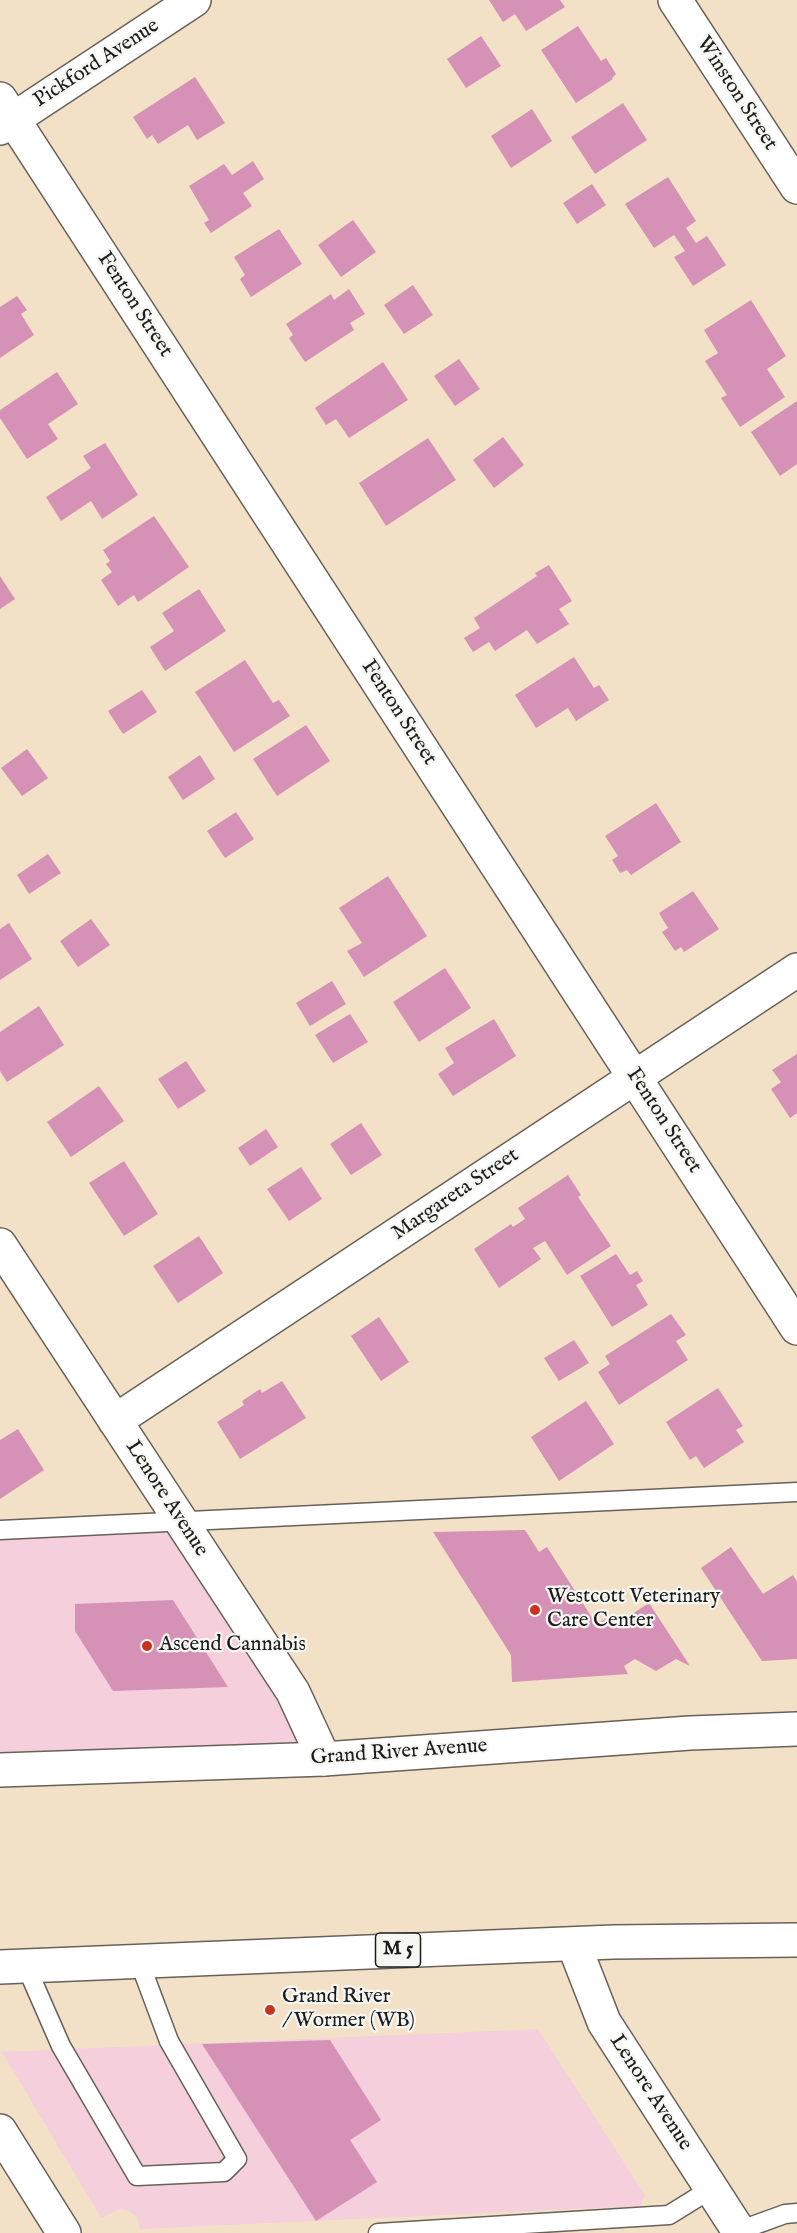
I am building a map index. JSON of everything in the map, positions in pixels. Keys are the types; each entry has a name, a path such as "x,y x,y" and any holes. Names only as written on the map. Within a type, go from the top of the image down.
{"street":[{"name":"Pickford Avenue","path":"4,115 194,0"},
{"name":"Winston Street","path":"675,0 797,187"},
{"name":"Fenton Street","path":"4,115 797,1328"},
{"name":"Margareta Street","path":"115,1421 797,970"},
{"name":"Lenore Avenue","path":"0,1245 293,1692 324,1759"},
{"name":"Grand River Avenue","path":"0,1770 324,1759 670,1735 797,1729"},
{"name":"M 5","path":"13,1966 613,1942 797,1940"},
{"name":"Lenore Avenue","path":"574,1945 604,2022 739,2232"},
{"path":"0,2131 64,2233"}],"lane":[{"path":"0,1530 797,1492"},
{"path":"13,1966 137,2176 224,2172 237,2159 169,2041 139,1961"},
{"path":"378,2233 669,2215 711,2188"},
{"path":"739,2232 785,2214 797,2213"}],"shaded area":[{"path":"175,1529 317,1754 0,1764 0,1538"},
{"path":"538,2029 645,2195 640,2206 140,2229 137,2217 129,2211 121,2209 101,2218 2,2052"}],"building":[{"path":"489,0 560,0 565,7 526,31 515,14 503,22"},
{"path":"578,26 601,61 606,58 616,74 613,79 576,103 541,50"},
{"path":"481,36 501,66 466,88 447,59"},
{"path":"195,77 225,123 197,140 188,125 158,144 152,135 147,139 133,117"},
{"path":"623,103 647,140 595,174 571,137"},
{"path":"532,109 552,141 511,168 491,136"},
{"path":"253,161 264,179 243,193 252,206 211,233 204,223 209,220 189,186 224,164 232,175"},
{"path":"668,177 696,221 686,228 696,243 707,236 726,265 693,286 674,257 685,251 674,235 654,248 625,204"},
{"path":"592,184 606,205 577,224 563,203"},
{"path":"353,220 376,252 341,277 318,245"},
{"path":"279,229 302,264 251,297 240,279 245,275 234,257"},
{"path":"413,285 433,315 404,334 384,305"},
{"path":"349,289 365,314 350,323 354,330 305,362 289,338 293,335 286,324 331,294 334,300"},
{"path":"17,296 27,310 21,314 34,335 0,358 0,307"},
{"path":"751,300 786,356 767,369 785,397 740,427 721,398 727,395 705,361 718,353 704,330"},
{"path":"459,359 480,389 455,406 434,376"},
{"path":"383,362 408,400 349,438 336,419 326,425 315,408"},
{"path":"57,372 78,404 48,424 58,439 27,459 0,418 0,410"},
{"path":"797,401 797,464 780,476 751,432"},
{"path":"503,437 524,465 494,488 473,460"},
{"path":"428,438 456,480 386,526 359,483"},
{"path":"105,443 138,495 102,519 91,501 61,521 46,497 91,468 83,456"},
{"path":"154,516 189,567 138,602 134,595 118,606 101,580 112,572 106,564 110,561 103,550"},
{"path":"549,565 572,601 559,609 569,624 537,644 527,630 495,651 489,642 473,652 464,638 480,628 474,618 537,576 535,573"},
{"path":"0,576 15,599 0,609"},
{"path":"199,589 226,631 165,671 150,647 174,631 162,613"},
{"path":"574,657 594,688 599,685 609,700 576,721 568,708 536,728 515,695"},
{"path":"245,660 273,703 279,700 290,716 234,752 195,692"},
{"path":"142,690 157,712 123,734 108,711"},
{"path":"306,725 330,761 277,796 253,759"},
{"path":"27,749 48,778 22,796 1,768"},
{"path":"200,755 215,779 183,800 168,777"},
{"path":"656,803 681,842 631,875 627,870 620,873 612,860 618,856 605,836"},
{"path":"236,812 254,839 225,858 207,831"},
{"path":"48,854 61,873 29,894 17,875"},
{"path":"388,876 427,936 364,977 347,951 362,943 339,908"},
{"path":"693,891 719,929 684,952 681,947 675,951 662,932 668,928 659,913"},
{"path":"91,919 110,945 78,967 60,941"},
{"path":"9,923 32,959 0,980 0,929"},
{"path":"445,968 471,1008 419,1042 393,1002"},
{"path":"332,981 346,1004 310,1026 296,1003"},
{"path":"39,1006 64,1045 7,1082 0,1071 0,1032"},
{"path":"350,1014 368,1042 333,1063 315,1035"},
{"path":"494,1019 516,1056 453,1096 438,1074 454,1063 445,1048"},
{"path":"797,1054 797,1113 790,1118 771,1089 781,1082 772,1070"},
{"path":"186,1061 206,1091 178,1109 158,1079"},
{"path":"99,1086 124,1121 71,1157 47,1122"},
{"path":"361,1123 382,1155 351,1175 330,1144"},
{"path":"266,1129 278,1147 250,1166 238,1148"},
{"path":"124,1161 158,1214 124,1236 89,1183"},
{"path":"301,1167 322,1199 289,1221 267,1189"},
{"path":"568,1175 581,1195 578,1197 611,1246 567,1275 545,1241 533,1248 541,1259 499,1288 474,1249 511,1224 513,1227 525,1219 518,1208"},
{"path":"199,1236 223,1273 178,1303 153,1266"},
{"path":"616,1254 630,1275 637,1271 643,1281 636,1285 648,1305 612,1327 580,1276"},
{"path":"671,1314 686,1335 676,1341 688,1360 619,1405 598,1372 610,1364 605,1356"},
{"path":"379,1317 409,1362 381,1381 351,1336"},
{"path":"574,1340 589,1363 559,1381 544,1358"},
{"path":"282,1381 306,1418 240,1459 217,1422 244,1405 242,1401 260,1389 262,1393"},
{"path":"718,1388 743,1426 736,1430 744,1442 704,1468 696,1456 690,1460 666,1422"},
{"path":"586,1401 614,1444 559,1481 531,1437"},
{"path":"18,1429 44,1470 0,1499 0,1440"},
{"name":"Westcott Veterinary Care Center","path":"525,1530 539,1552 547,1547 596,1624 607,1618 612,1627 649,1603 690,1666 676,1659 656,1671 635,1659 624,1666 628,1674 512,1682 511,1655 433,1532"},
{"path":"731,1547 763,1594 793,1575 797,1582 797,1659 762,1661 701,1568"},
{"path":"173,1600 228,1687 113,1691 75,1631 75,1604"},
{"path":"330,2040 381,2120 350,2140 377,2182 316,2221 202,2044"}],"place":[{"name":"Westcott Veterinary Care Center","path":"535,1610"},
{"name":"Ascend Cannabis","path":"147,1646"},
{"name":"Grand River / Wormer (WB)","path":"270,2010"}]}
